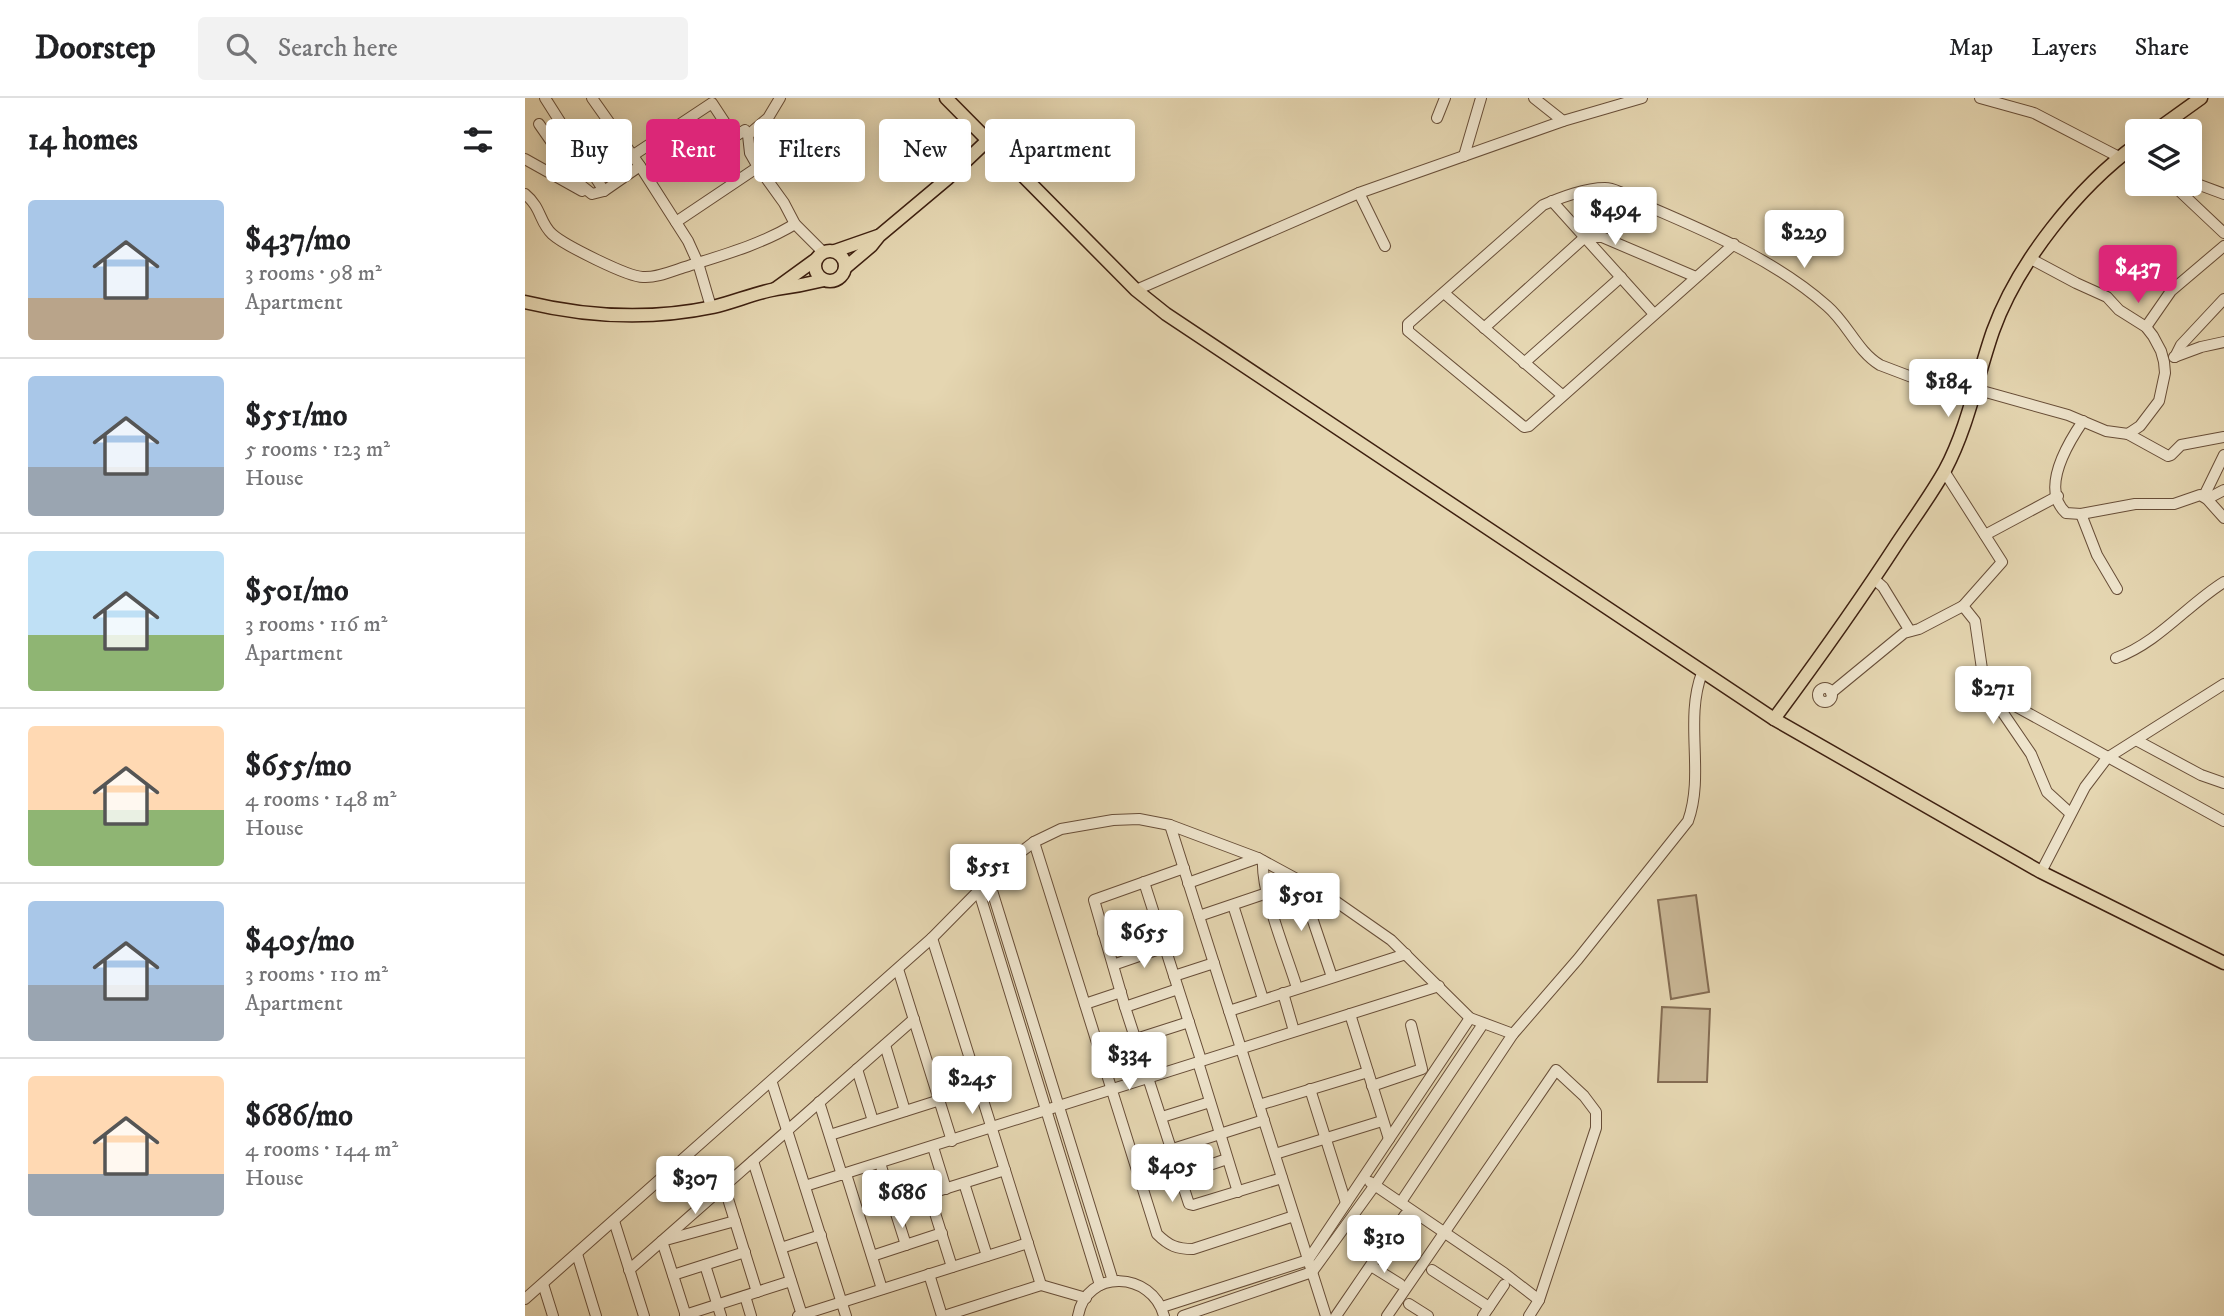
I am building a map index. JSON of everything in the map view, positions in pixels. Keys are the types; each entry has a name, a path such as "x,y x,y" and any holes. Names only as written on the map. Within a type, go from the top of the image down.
{"main road":[{"path":"946,98 985,137"},
{"path":"2172,119 2201,98"},
{"path":"525,302 560,310 627,315 711,307 775,289 837,279 879,236 985,143"},
{"path":"1774,719 1874,579 1944,471 1974,394 2003,307 2031,259 2071,204 2095,177 2125,153"},
{"path":"1029,182 1136,290 1166,314 1702,673 1774,719 2041,872 2224,962"},
{"path":"775,289 824,254 879,236"},
{"path":"824,254 842,257 845,268"},
{"path":"824,254 817,274 824,280"}],"street":[{"path":"545,98 604,191"},
{"path":"592,98 606,119"},
{"path":"748,135 768,118 780,98"},
{"path":"1437,118 1445,98"},
{"path":"1464,156 1481,98"},
{"path":"1534,98 1563,121"},
{"path":"1136,290 1359,193 1563,121 1642,98"},
{"path":"1980,98 2042,116 2119,157"},
{"path":"688,119 712,103 722,119"},
{"path":"539,124 582,186 592,194"},
{"path":"740,132 745,130 748,135 750,153 754,160"},
{"path":"646,147 632,156 676,222 698,263 711,307"},
{"path":"525,159 583,192 592,194 604,191 640,166"},
{"path":"676,222 754,170"},
{"path":"769,182 795,224 824,254"},
{"path":"2202,186 2224,194"},
{"path":"1734,244 1529,426 1524,427 1408,331 1408,324 1543,205 1563,196 1607,188 1734,244 1814,295 1844,323 1867,357 1880,365 1974,394 2084,421 2106,431 2128,434 2170,456 2181,445 2224,437"},
{"path":"2193,206 2193,198 2197,192 2209,188"},
{"path":"1359,193 1385,246"},
{"path":"525,194 538,208 550,232 561,241 626,273 646,278 767,240 795,224"},
{"path":"2183,196 2224,233"},
{"path":"1552,201 1654,314"},
{"path":"1484,328 1585,237 1602,237 1696,277"},
{"path":"2146,327 2171,291 2224,246"},
{"path":"2031,259 2076,284 2108,297 2119,310 2146,327 2161,351 2165,373 2159,401 2140,426 2128,434"},
{"path":"1524,363 1621,277"},
{"path":"1444,293 1562,395"},
{"path":"2175,357 2181,345 2224,299"},
{"path":"2164,362 2201,347 2224,342"},
{"path":"2084,421 2061,457 2057,472 2058,496 2066,513 2081,514 2135,504 2174,504 2200,495 2224,518"},
{"path":"2205,497 2224,455"},
{"path":"1831,693 1904,633 1919,629 1963,606 2002,562 1944,471"},
{"path":"2205,497 2224,490"},
{"path":"1985,535 2058,496"},
{"path":"2081,514 2097,555 2117,589"},
{"path":"1874,579 1883,587 1910,631"},
{"path":"2116,658 2127,654 2167,628 2224,582"},
{"path":"1963,606 1975,621 1983,676 1989,691 2032,754 2046,792 2070,813"},
{"path":"1401,1202 1513,1034 1688,821 1693,800 1695,691 1702,673"},
{"path":"2041,872 2070,813 2091,778 2107,758 2224,684"},
{"path":"1989,691 2224,821"},
{"path":"2136,740 2201,775 2224,783"},
{"path":"525,1299 898,969 1004,865 1034,842 1061,830 1113,820 1139,819 1170,825 1226,844 1307,884 1357,915 1406,954 1470,1018 1513,1034"},
{"path":"1170,825 1326,1316"},
{"path":"1034,842 1157,1234 1166,1244 1178,1249 1193,1249 1294,1216"},
{"path":"1188,883 1261,860"},
{"path":"1261,860 1267,893 1297,988"},
{"path":"1184,868 1094,900 1125,1007 1191,1205 1282,1178"},
{"path":"989,881 1113,1281"},
{"path":"1144,882 1189,1022 1238,1192"},
{"path":"1307,884 1307,903 1332,977"},
{"path":"979,892 1100,1286"},
{"path":"1199,916 1267,893"},
{"path":"1233,905 1263,999"},
{"path":"1103,933 1155,916"},
{"path":"932,938 1041,1285"},
{"path":"1113,965 1165,947"},
{"path":"1229,1011 1406,954"},
{"path":"1174,976 1214,963"},
{"path":"898,969 952,1141"},
{"path":"805,1186 1439,986"},
{"path":"1125,1007 1178,989"},
{"path":"1085,1004 1121,992"},
{"path":"1283,993 1294,1031"},
{"path":"1350,1014 1389,1139"},
{"path":"1078,1316 1086,1298 1100,1286 1113,1281 1128,1281 1142,1286 1154,1295 1163,1312 1308,1260 1470,1018"},
{"path":"629,1270 914,1019"},
{"path":"1136,1039 1189,1022"},
{"path":"1183,1316 1312,1272 1375,1185 1483,1024"},
{"path":"1372,1086 1422,1069 1411,1025"},
{"path":"885,1045 905,1111"},
{"path":"857,1069 873,1121"},
{"path":"1387,1316 1556,1070 1584,1096 1596,1112 1597,1128 1539,1300 1529,1316"},
{"path":"1259,1105 1368,1072"},
{"path":"772,1083 846,1316"},
{"path":"1310,1089 1346,1203"},
{"path":"830,1135 940,1100"},
{"path":"820,1102 882,1289"},
{"path":"1162,1117 1210,1102"},
{"path":"1135,1161 1264,1120"},
{"path":"1275,1154 1382,1121"},
{"path":"933,1147 946,1189"},
{"path":"1180,1175 1227,1159"},
{"path":"753,1161 800,1315 1028,1243"},
{"path":"880,1163 906,1245"},
{"path":"893,1205 1005,1170"},
{"path":"1363,1177 1539,1300"},
{"path":"964,1183 987,1256"},
{"path":"724,1186 757,1292"},
{"path":"929,1194 952,1267"},
{"path":"1336,1316 1405,1215"},
{"path":"614,1221 644,1316"},
{"path":"662,1241 735,1221"},
{"path":"872,1256 942,1233"},
{"path":"781,1248 821,1235"},
{"path":"662,1241 686,1315 791,1281"},
{"path":"673,1275 745,1252"},
{"path":"577,1254 596,1316"},
{"path":"705,1265 721,1316"},
{"path":"1371,1266 1400,1283"},
{"path":"1431,1270 1486,1312 1504,1285"},
{"path":"929,1275 943,1316 1041,1285 1086,1298"},
{"path":"543,1283 553,1316"},
{"path":"745,1296 751,1316"},
{"path":"1409,1304 1428,1316"}],"shaded area":[{"path":"1696,895 1709,992 1671,999 1658,900"},
{"path":"1662,1007 1710,1009 1707,1082 1658,1082"}]}
